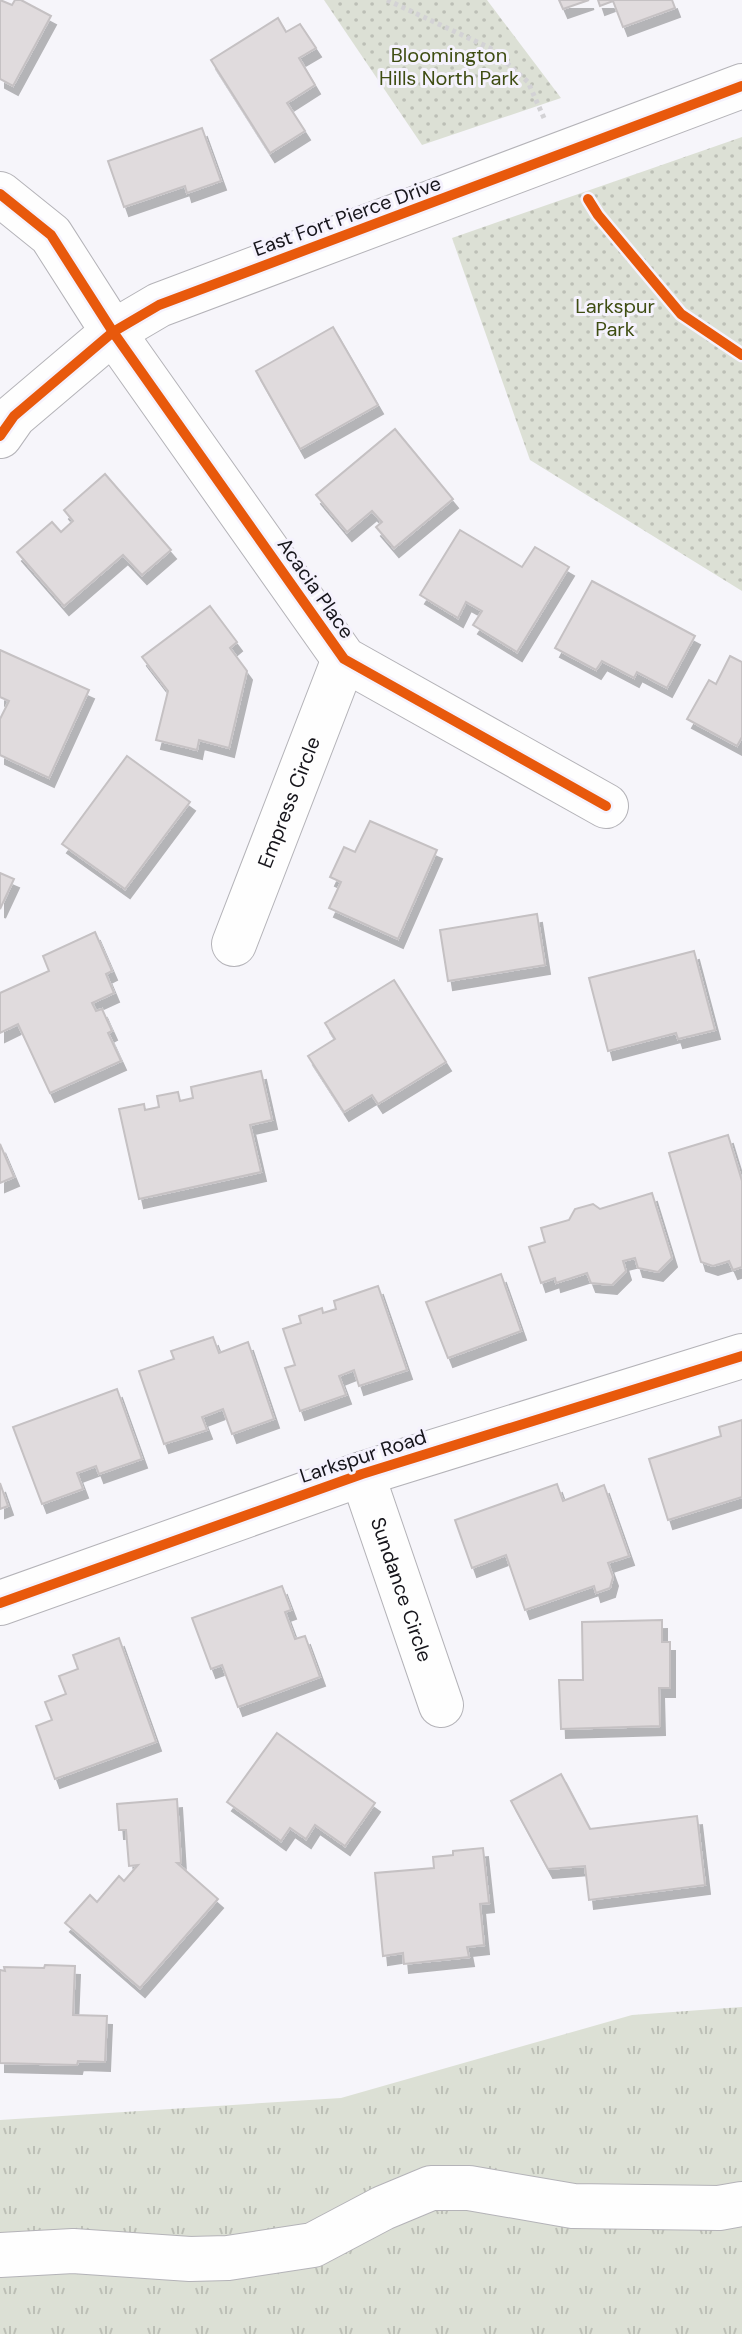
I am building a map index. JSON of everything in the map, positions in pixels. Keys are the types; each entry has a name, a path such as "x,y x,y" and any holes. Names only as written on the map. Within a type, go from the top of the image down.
{"street":[{"name":"East Fort Pierce Drive","path":"0,436 14,416 113,332 159,305 742,86"},
{"name":"Acacia Place","path":"0,194 51,235 113,332 344,659 606,806"},
{"name":"Empress Circle","path":"234,944 344,659"},
{"name":"Larkspur Road","path":"0,1603 362,1474 742,1356"},
{"name":"Sundance Circle","path":"362,1474 441,1705"},
{"path":"0,2255 73,2251 190,2259 228,2258 313,2245 383,2208 431,2188 469,2188 573,2206 719,2208 742,2204"}],"path":[{"path":"387,0 490,48 528,82 545,119"}],"green space":[{"name":"Bloomington Hills North Park","path":"324,0 487,0 561,98 422,145"},
{"name":"Larkspur Park","path":"742,137 742,591 530,460 452,238"},
{"path":"742,2007 742,2334 0,2334 0,2120 341,2098 632,2015"}],"building":[{"path":"0,0 12,5 15,0 21,0 51,16 13,86 0,79"},
{"path":"559,0 589,0 563,9"},
{"path":"598,0 672,0 675,8 623,27 613,1 600,6"},
{"path":"278,18 286,32 300,24 316,48 299,58 315,85 287,103 305,131 270,153 211,60"},
{"path":"202,128 221,181 187,193 185,186 124,207 108,161"},
{"path":"333,327 378,405 300,449 256,371"},
{"path":"395,429 453,499 394,548 376,527 382,522 372,511 347,532 316,495"},
{"path":"105,474 171,550 142,575 123,555 64,606 17,552 52,522 61,532 73,521 64,510"},
{"path":"460,530 522,567 535,547 569,567 517,652 473,625 482,611 466,602 458,618 420,595"},
{"path":"592,581 695,636 667,688 637,672 634,678 602,661 596,670 555,648"},
{"path":"210,606 237,642 230,648 247,671 229,748 199,740 197,750 156,740 168,691 142,657"},
{"path":"0,650 89,690 49,778 0,755 0,719 9,701 0,697"},
{"path":"730,656 742,662 742,737 737,746 687,719 709,680 716,684"},
{"path":"127,756 190,802 125,889 62,844"},
{"path":"370,821 437,850 398,939 329,908 341,882 330,877 344,847 355,852"},
{"path":"0,873 14,879 0,909"},
{"path":"537,914 545,965 448,981 440,930"},
{"path":"95,932 112,971 106,974 114,993 92,1003 96,1011 102,1009 112,1031 108,1033 121,1061 50,1093 18,1024 0,1033 0,993 49,971 43,956"},
{"path":"694,951 715,1030 678,1039 676,1033 608,1051 589,978"},
{"path":"394,980 446,1062 378,1104 372,1095 344,1112 308,1056 335,1039 325,1023"},
{"path":"261,1071 272,1120 250,1125 261,1172 139,1199 119,1109 144,1104 145,1110 159,1107 157,1096 178,1092 180,1101 193,1098 191,1087"},
{"path":"728,1135 742,1181 742,1267 733,1270 729,1261 713,1266 701,1262 669,1153"},
{"path":"0,1144 14,1177 0,1183"},
{"path":"652,1193 672,1258 658,1272 638,1268 635,1258 623,1261 626,1271 612,1285 591,1283 587,1273 556,1283 555,1278 541,1283 529,1247 545,1242 541,1228 569,1220 575,1209 593,1204 600,1209"},
{"path":"501,1274 521,1331 448,1358 426,1302"},
{"path":"378,1286 407,1370 359,1386 354,1370 339,1376 346,1395 300,1411 285,1368 295,1365 283,1329 301,1323 299,1316 322,1308 323,1313 336,1309 334,1301"},
{"path":"213,1337 219,1353 248,1342 274,1419 232,1434 223,1409 202,1417 207,1430 164,1444 139,1371 174,1359 171,1351"},
{"path":"117,1389 142,1459 99,1474 96,1466 77,1473 83,1489 42,1504 13,1427"},
{"path":"742,1420 742,1497 668,1520 649,1459 721,1436 719,1427"},
{"path":"0,1483 8,1506 0,1509"},
{"path":"557,1484 563,1501 604,1485 629,1556 608,1563 613,1577 610,1588 596,1593 594,1586 525,1610 506,1555 472,1568 455,1520"},
{"path":"282,1586 291,1610 285,1612 295,1639 305,1636 320,1677 238,1707 222,1665 211,1669 192,1618"},
{"path":"662,1620 662,1642 670,1642 670,1688 659,1688 660,1726 561,1729 559,1680 583,1680 582,1622"},
{"path":"119,1638 156,1742 55,1779 36,1726 52,1720 45,1702 66,1694 59,1676 78,1669 73,1655"},
{"path":"277,1733 375,1803 345,1846 315,1825 306,1839 290,1828 281,1841 227,1802"},
{"path":"561,1774 590,1829 697,1816 705,1885 589,1900 585,1866 548,1869 511,1801"},
{"path":"177,1799 181,1863 177,1863 218,1899 140,1988 65,1923 90,1895 97,1902 119,1876 124,1881 138,1865 129,1866 126,1830 119,1830 117,1804"},
{"path":"483,1848 489,1903 480,1904 484,1945 467,1947 469,1957 404,1964 403,1953 383,1956 375,1873 434,1868 433,1857"},
{"path":"45,1965 75,1966 73,2015 107,2016 105,2062 78,2061 77,2065 0,2063 0,1970 5,1971 4,1967 44,1968"}],"cycle path":[{"path":"0,436 14,416 113,332 159,305 742,86"},
{"path":"0,194 51,235 113,332 344,659 606,806"},
{"path":"588,199 681,314 742,355"},
{"path":"0,1603 362,1474 742,1356"}]}
